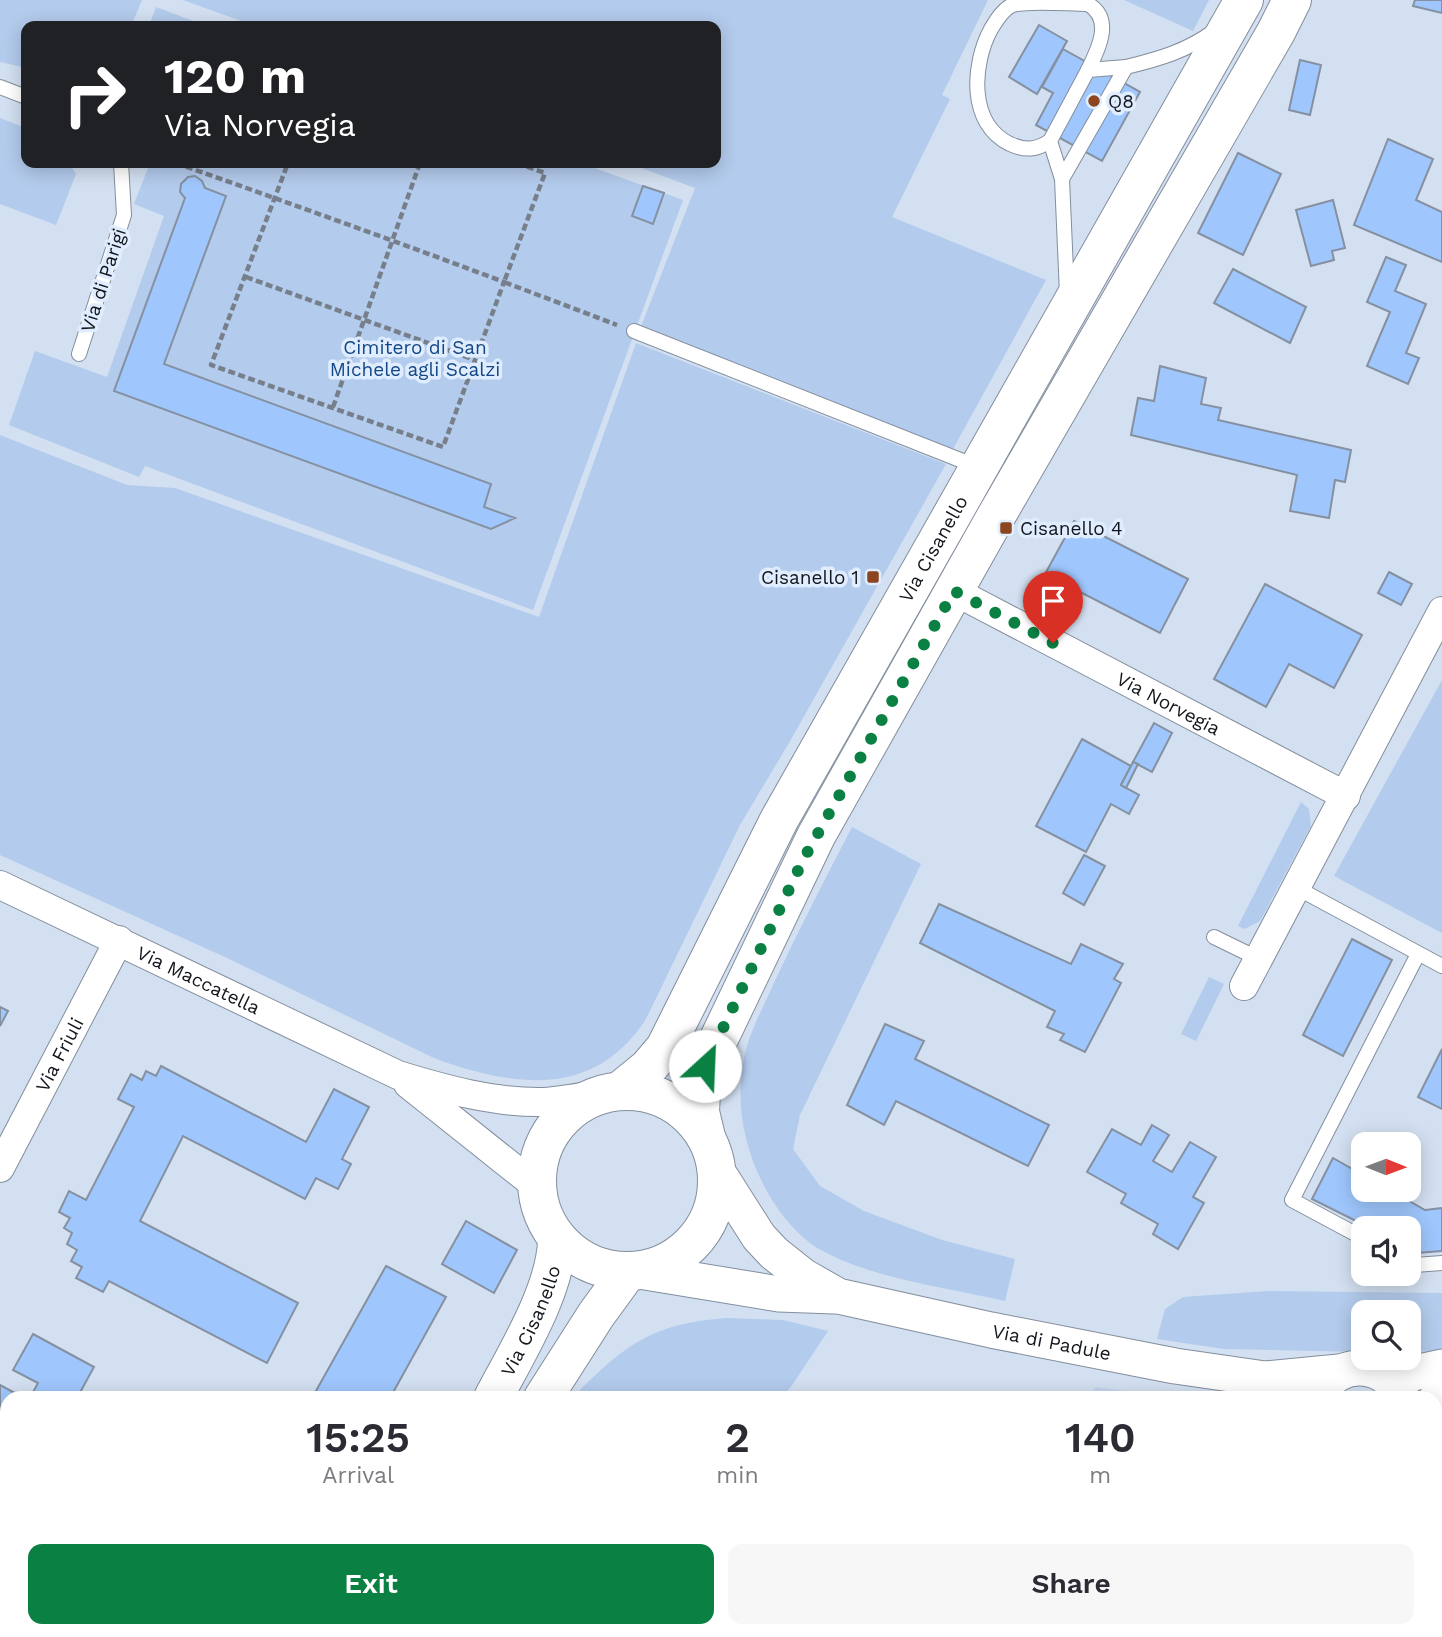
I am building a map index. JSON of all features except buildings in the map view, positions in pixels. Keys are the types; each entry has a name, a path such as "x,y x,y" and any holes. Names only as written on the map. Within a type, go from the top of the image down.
{"main road":[{"name":"Via Cisanello","path":"612,1092 648,1068 665,1048 779,820 1239,8"},
{"name":"Via Cisanello","path":"711,1154 701,1121 702,1074 803,860 1284,16"},
{"path":"612,1092 650,1093 677,1105 698,1125 711,1154 715,1202 710,1217 693,1243 668,1261 633,1271 612,1270 584,1261 557,1240 541,1209 536,1186 540,1157 553,1128 575,1107 612,1092"},
{"name":"Via Cisanello","path":"497,1391 548,1287 557,1240"},
{"path":"547,1391 589,1325 633,1271"}],"street":[{"name":"Via Cisanello","path":"1284,16 1301,0"},
{"name":"Via Norvegia","path":"954,591 1346,796"},
{"path":"1244,986 1442,611"},
{"name":"Via Maccatella","path":"0,885 398,1076 457,1091 528,1101 568,1099 612,1092"},
{"name":"Via Friuli","path":"0,1168 119,940"},
{"name":"Via Maccatella","path":"398,1076 536,1186"},
{"name":"Via di Padule","path":"711,1154 759,1237 803,1276 838,1296"},
{"name":"Via di Padule","path":"633,1271 779,1294 838,1296 1277,1388 1328,1385 1355,1368 1372,1369 1398,1390"},
{"path":"1398,1390 1409,1374 1442,1367"}],"lane":[{"path":"1016,4 1088,4 1097,10 1102,26 1100,46 1088,70 1050,141 1039,148 1020,148 996,135 984,120 979,100 980,54 1002,13 1016,4"},
{"path":"1088,70 1126,67 1166,57 1191,47 1239,8"},
{"path":"1062,179 1126,67"},
{"path":"0,87 21,95"},
{"path":"1050,141 1062,179 1068,311"},
{"name":"Via di Parigi","path":"79,354 124,215 121,168"},
{"path":"634,331 979,468"},
{"path":"1297,888 1442,967"},
{"path":"1214,937 1259,959"},
{"path":"1351,1232 1292,1200 1418,954"},
{"path":"1421,1265 1442,1263"}],"path":[{"path":"190,168 634,331"},
{"path":"286,168 211,365 443,447 545,173 531,168"},
{"path":"333,407 419,168"},
{"path":"246,276 475,360"}],"shaded area":[{"path":"1095,1387 1127,1391 1093,1391"}],"green space":[{"path":"0,0 142,0 133,21 21,21 21,67 0,62"},
{"path":"183,0 988,0 942,95 950,99 892,217 1046,280 953,449 640,329 695,188 641,168 721,168 721,21 241,21"},
{"path":"1124,0 1209,0 1193,31"},
{"path":"156,7 193,21 151,21"},
{"path":"0,118 21,126 21,168 72,168 76,174 56,225 0,204"},
{"name":"Cimitero di San Michele agli Scalzi","path":"148,168 595,168 683,200 533,610 145,466 139,477 9,425 35,351 107,377 164,216 134,204"},
{"path":"636,343 946,464 740,825 646,1019 625,1045 602,1063 578,1074 551,1079 523,1080 466,1069 436,1059 227,958 0,855 0,435 127,485 175,488 539,617"},
{"path":"1442,680 1442,933 1334,876"},
{"path":"1301,802 1309,809 1311,826 1260,921 1245,929 1238,926"},
{"path":"852,827 921,864 800,1115 793,1149 820,1186 864,1211 942,1240 1015,1259 1005,1301 886,1275 841,1260 821,1250 795,1229 773,1202 750,1154 740,1095 748,1043 782,965"},
{"path":"1209,977 1224,984 1196,1041 1181,1034"},
{"path":"1268,1291 1442,1293 1442,1351 1421,1352 1421,1300 1351,1300 1351,1352 1224,1349 1157,1339 1165,1309 1183,1297"},
{"path":"727,1318 783,1320 828,1331 787,1391 579,1391 607,1364 640,1340 678,1325"}],"place":[{"name":"Q8","path":"1094,101"},
{"name":"Cisanello 4","path":"1006,528"},
{"name":"Cisanello 1","path":"873,577"}],"route":[{"path":"705,1066 803,860 954,591 1053,643"}]}
